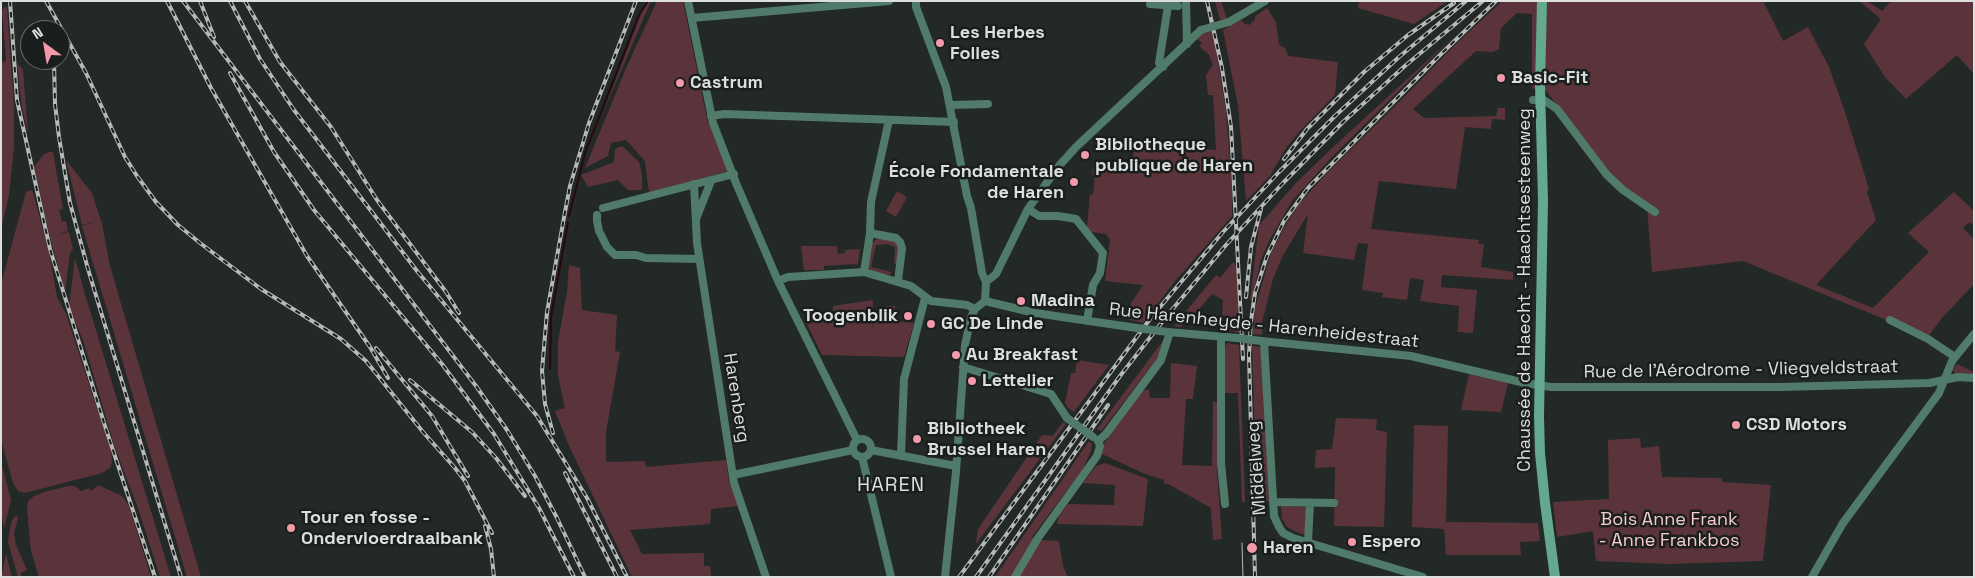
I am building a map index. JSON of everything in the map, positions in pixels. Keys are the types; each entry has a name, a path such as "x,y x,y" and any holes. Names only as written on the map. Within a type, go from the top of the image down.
{"main road":[{"name":"Chaussée de Haecht - Haachtsesteenweg","path":"1542,1 1537,100 1543,201 1539,385 1540,453 1547,526 1555,577"}],"street":[{"path":"688,1 711,116 736,183 778,281 857,440"},
{"path":"692,18 806,5 889,1"},
{"path":"916,1 916,6 951,105 982,273 986,282 985,301 975,309 971,316 965,345 945,577"},
{"path":"1187,44 1186,1 1191,23 1200,31"},
{"path":"986,282 996,274 1028,209 1044,185 1076,147 1163,68 1200,31 1229,22 1265,1"},
{"path":"1150,4 1178,6"},
{"path":"1163,68 1158,63 1168,6"},
{"path":"1537,100 1544,100 1557,109 1608,175 1623,190 1655,212"},
{"path":"951,105 988,104"},
{"path":"711,116 724,114 954,122"},
{"path":"864,272 870,233 871,202 889,120"},
{"path":"700,259 646,258 636,255 615,255 607,247 596,221 600,211 734,174"},
{"name":"Harenberg","path":"696,220 711,181"},
{"name":"Harenberg","path":"694,184 700,259 733,475 739,499 766,577"},
{"path":"1028,209 1039,216 1058,216 1076,219 1103,253 1100,273 1093,285 1087,321"},
{"path":"870,233 896,238 900,242 902,248 898,281"},
{"path":"778,281 788,277 864,272 911,286 931,301 967,304 975,309"},
{"path":"901,456 904,379 925,298"},
{"name":"Rue Harenheyde - Harenheidestraat","path":"985,301 1035,313 1137,328 1411,356 1539,385"},
{"path":"1890,320 1928,339 1955,357"},
{"path":"1095,439 1106,434 1161,360 1169,332"},
{"path":"1812,577 1842,523 1939,392 1955,357 1974,334"},
{"path":"1221,337 1221,463 1225,504"},
{"name":"Middelweg","path":"1263,341 1275,520 1281,530 1286,535 1423,577"},
{"path":"964,366 1051,394 1067,418 1095,439 1100,446 1098,456 1024,559 1015,577"},
{"name":"Rue de l'Aérodrome - Vliegveldstraat","path":"1539,385 1781,387 1930,383 1958,377 1974,378"},
{"path":"853,450 857,440"},
{"path":"853,450 862,457 868,455 870,450 870,445 867,441 857,440"},
{"path":"733,475 853,450"},
{"path":"870,450 956,466"},
{"path":"862,457 891,577"},
{"path":"1274,502 1334,503"},
{"path":"1308,542 1310,502"}],"green space":[{"path":"646,1 651,1 603,113"},
{"path":"657,1 683,1 707,119 728,171 649,193 645,161 626,140 611,143 608,156 585,168 627,66"},
{"path":"1215,1 1221,1 1227,19 1220,20"},
{"path":"1359,1 1448,1 1414,24 1358,8"},
{"path":"1502,1 1763,1 1783,41 1808,27 1829,67 1845,112 1869,189 1867,192 1876,220 1816,285 1873,308 1929,252 1908,233 1954,192 1974,211 1974,226 1970,222 1963,228 1974,239 1974,284 1942,318 1927,338 1743,261 1652,272 1647,205 1609,174 1544,88 1532,89 1532,14 1517,13 1501,28 1499,49 1493,52 1476,51 1413,109 1424,118 1496,116 1498,108 1505,108 1505,120 1492,119 1491,129 1465,127 1456,189 1379,181 1371,229 1479,240 1478,244 1484,244 1481,267 1513,272 1513,280 1442,275 1441,287 1477,290 1473,333 1458,332 1459,306 1420,301 1424,280 1410,278 1407,300 1382,297 1383,293 1362,290 1368,244 1358,243 1354,260 1303,253 1308,214 1282,257 1273,279 1262,322 1262,335 1253,334 1255,308 1271,253 1286,224 1300,203 1323,177 1456,44"},
{"path":"1859,1 1867,1 1882,11 1891,1 1974,1 1974,74 1957,55 1906,99 1885,77 1864,44 1881,19"},
{"path":"7,7 14,106 14,147 9,195 1,230 1,60 4,63 6,60 2,10"},
{"path":"1267,8 1276,22 1279,45 1285,48 1288,56 1338,62 1335,95 1300,131 1286,148 1270,176 1246,201 1238,106 1223,30 1241,20 1249,25 1255,20 1255,16"},
{"path":"1213,31 1226,111 1232,185 1232,216 1176,280 1143,323 1129,320 1131,303 1143,285 1105,281 1110,240 1106,234 1091,232 1087,228 1090,194 1093,195 1095,175 1092,175 1094,164 1099,165 1099,162 1133,165 1134,143 1216,150 1213,95 1208,95 1206,75 1213,65 1209,55 1199,46 1202,43 1197,39 1202,34"},
{"path":"1455,35 1330,159 1292,201 1269,241 1260,262 1252,300 1250,300 1259,225 1296,183 1330,150"},
{"path":"17,64 20,66 20,70 23,70 28,133 22,108"},
{"path":"622,146 639,162 642,174 642,190 628,190 618,180 588,187 581,175 614,162 615,149"},
{"path":"53,152 63,209 59,210 62,222 66,221 68,231 55,235 69,232 73,249 70,253 65,291 34,167 44,154"},
{"path":"66,160 92,193 102,224 110,266 201,577 187,577 82,226 97,221 82,225"},
{"path":"31,190 49,253 57,297 66,314 111,451 112,462 110,468 102,473 25,493 18,491 13,483 1,440 1,284 26,192"},
{"path":"897,191 907,197 896,217 886,211"},
{"path":"880,238 894,240 898,245 898,264 894,264 895,247 888,244 876,245 871,267 891,272 890,275 872,272 868,266 872,244"},
{"path":"801,246 837,246 838,254 845,253 845,250 860,249 858,263 856,265 824,266 824,270 804,270"},
{"path":"75,258 171,577 160,577 138,508 115,448 84,343 69,306"},
{"path":"1233,262 1237,268 1239,333 1229,330 1230,317 1222,316 1223,300 1212,294 1181,327 1174,326 1216,275 1220,278"},
{"path":"569,265 580,268 582,310 617,315 615,351 620,352 606,432 606,462 645,461 646,467 726,460 729,481 738,506 711,509 710,524 630,530 642,554 704,553 704,566 710,566 711,576 745,577 632,577 569,446 555,411 565,408 558,376 558,342 567,292"},
{"path":"873,300 872,332 874,313 887,310 886,306 895,306 894,321 914,323 904,357 822,355 805,320 816,315 833,312 833,306"},
{"path":"1165,338 1159,356 1103,429 1101,431 1097,429"},
{"path":"1227,343 1239,345 1245,502 1242,502 1238,393 1224,393 1224,348"},
{"path":"1252,346 1262,347 1269,501 1257,502"},
{"path":"1077,360 1109,365 1074,412 1065,403 1071,373 1075,373"},
{"path":"1171,363 1197,366 1193,399 1186,399 1182,465 1212,466 1213,402 1218,402 1217,472 1222,539 1213,540 1211,508 1164,483 1164,480 1145,474 1102,454 1104,444 1143,390 1149,390 1150,398 1170,398"},
{"path":"1957,364 1974,372 1974,376 1955,374 1953,370"},
{"path":"1469,374 1508,383 1501,412 1461,410"},
{"path":"1336,418 1377,419 1376,430 1387,432 1384,527 1334,526 1335,467 1315,468 1316,450 1332,449"},
{"path":"1063,422 1066,424 976,544 978,529 1042,435 1053,436"},
{"path":"1414,425 1448,426 1446,522 1538,523 1540,541 1520,542 1521,555 1446,555 1444,529 1412,527"},
{"name":"Bois Anne Frank - Anne Frankbos","path":"1640,438 1641,448 1659,446 1662,477 1722,478 1722,482 1771,485 1763,561 1668,564 1596,561 1593,531 1557,537 1553,502 1609,499 1608,440"},
{"path":"1089,441 1092,444 1091,451 1083,469 1032,537 1042,540 1059,541 1063,566 1068,577 995,577"},
{"path":"1,462 11,500 4,528 1,511"},
{"path":"1105,463 1148,479 1143,526 1057,524 1059,516 1068,504 1114,505 1115,485 1083,483 1096,466"},
{"path":"98,485 122,496 129,506 151,577 39,577 31,551 27,510 28,501 34,496 47,491 75,486 81,491 89,488 91,491"},
{"path":"1281,506 1307,507 1305,535 1287,527 1282,519"},
{"path":"15,516 18,518 14,534 16,545 27,570 21,573 21,577 18,577 8,542 11,523"},
{"path":"6,554 10,570 12,577 1,577"}],"waterway":[{"path":"569,216 585,153 639,15 648,1"},
{"path":"550,369 551,317 568,222"}],"tram line":[{"path":"1242,543 1243,577"}],"railway":[{"path":"10,1 17,100 50,249 105,426 155,577"},
{"path":"46,1 86,73 125,157 156,202 178,225 200,243 261,289 341,339 366,361 465,481 492,533"},
{"path":"167,1 211,88 307,256 370,347 388,378"},
{"path":"183,1 476,386 507,430 535,476 585,577"},
{"path":"200,1 214,37"},
{"path":"230,1 260,59 294,110 417,271 537,416 587,498 627,577"},
{"path":"245,1 280,62 331,127 377,200 446,292 459,313"},
{"path":"553,433 545,404 542,371 547,312 565,212 570,186 589,123 636,1"},
{"path":"1207,1 1222,68 1231,127 1243,359"},
{"path":"959,577 1150,319 1223,232 1336,115 1399,57 1466,1"},
{"path":"976,577 1120,376 1226,245 1343,122 1406,65 1483,1"},
{"path":"1255,577 1249,355 1255,293 1267,256 1284,221 1308,188 1496,1"},
{"path":"1284,159 1307,129 1364,72 1408,35 1454,3"},
{"path":"54,70 55,104 70,203 88,269 181,577"},
{"path":"230,73 274,152 314,210 442,364 494,434 539,508 574,577"},
{"path":"1246,297 1251,247 1261,209"},
{"path":"376,348 432,416 468,476"},
{"path":"410,380 472,432 496,458 525,496"},
{"path":"989,577 1108,405"},
{"path":"565,473 617,577"},
{"path":"485,526 491,549 494,577"}],"place":[{"name":"Les Herbes Folles","path":"940,43"},
{"name":"Basic-Fit","path":"1501,78"},
{"name":"Castrum","path":"680,83"},
{"name":"Bibliotheque publique de Haren","path":"1085,155"},
{"name":"École Fondamentale de Haren","path":"1074,182"},
{"name":"Madina","path":"1021,301"},
{"name":"Toogenblik","path":"908,316"},
{"name":"GC De Linde","path":"931,324"},
{"name":"Au Breakfast","path":"956,355"},
{"name":"Lettelier","path":"972,381"},
{"name":"CSD Motors","path":"1736,425"},
{"name":"Bibliotheek Brussel Haren","path":"917,439"},
{"name":"Tour en fosse - Ondervloerdraaibank","path":"291,528"},
{"name":"Espero","path":"1352,542"},
{"name":"Haren","path":"1252,548"}],"district":[{"name":"HAREN","path":"891,486"}]}
